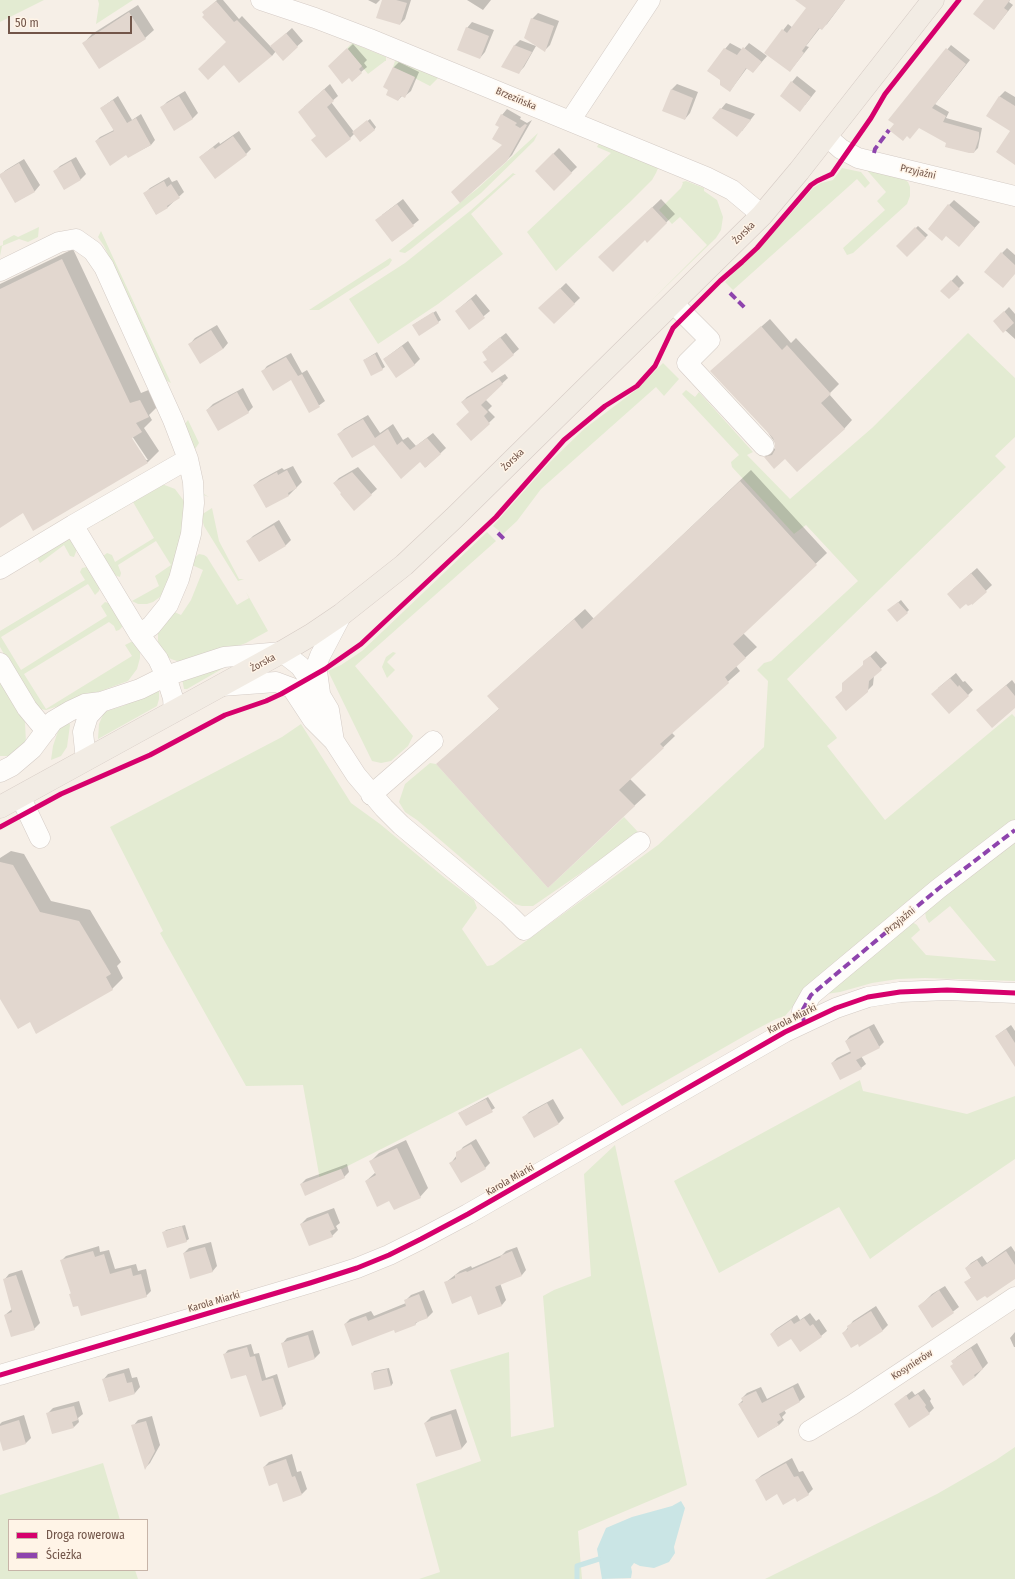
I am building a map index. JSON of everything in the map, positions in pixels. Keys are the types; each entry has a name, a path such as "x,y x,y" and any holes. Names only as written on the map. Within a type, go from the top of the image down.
{"main road":[{"name":"Żorska","path":"0,808 282,652 342,614 404,565 430,542 762,215 792,181 933,0"}],"street":[{"name":"Brzezińska","path":"261,0 363,36 725,186 741,196 762,215"},
{"path":"570,121 643,3"},
{"name":"Przyjaźni","path":"826,136 841,149 854,156 909,164 1015,196"},
{"path":"0,271 59,242 76,239 93,251 104,267 127,317 173,420 188,459 193,482 194,503 190,534 179,579 168,605 151,626 144,641 146,670 140,689"},
{"path":"673,303 710,340 687,363 764,446"},
{"path":"0,569 188,459"},
{"path":"73,525 144,641 158,659 166,676 173,698 174,712"},
{"path":"320,695 317,664 342,614"},
{"path":"282,652 292,688 313,720 334,741 356,775 372,795 401,825 508,914 524,930 640,842"},
{"path":"0,772 12,766 32,749 53,720 70,711 85,704 101,702 140,689 166,676 224,657 282,652 300,666 329,710 334,741"},
{"path":"0,663 27,708 46,730"},
{"path":"221,686 273,682 292,688"},
{"path":"86,760 83,746 83,732 88,716 101,702"},
{"path":"372,795 433,742"},
{"path":"20,796 40,838"},
{"name":"Przyjaźni","path":"804,1022 802,1011 811,995 938,889 1015,830"},
{"name":"Karola Miarki","path":"0,1375 310,1283 357,1268 389,1255 468,1214 804,1022 852,1002 900,992 947,990 1015,994"},
{"name":"Kosynierów","path":"808,1431 852,1405 1015,1297"}],"green space":[{"path":"0,0 44,0 0,22"},
{"path":"98,0 133,0 96,24 99,4"},
{"path":"352,43 386,57 386,61 368,74 347,48"},
{"path":"395,61 399,61 439,77 430,86 393,67"},
{"path":"538,133 534,141 481,193 411,249 405,253 399,251 477,189"},
{"path":"599,143 658,168 652,180 556,271 527,232 611,153 597,147"},
{"path":"842,168 861,172 870,183 865,188 857,179 733,290 725,282 784,221 813,188 821,183 833,180"},
{"path":"865,168 899,176 908,182 910,187 910,196 907,204 853,253 847,255 843,248 885,210 877,201 886,192"},
{"path":"513,173 516,175 514,175 471,214 503,254 438,304 378,344 349,299 405,263 470,211"},
{"path":"686,181 704,188 704,191 717,200 723,217 721,230 716,238 650,302 707,245 680,217 672,224 659,210 681,188 682,182"},
{"path":"39,227 38,237 28,242 19,239 2,246 0,256 0,246 3,245 3,241 14,235 18,237"},
{"path":"101,231 171,383 167,381 162,372 104,246 98,237"},
{"path":"390,258 392,260 389,265 319,310 309,310"},
{"path":"968,333 1015,378 1015,437 995,456 1006,467 787,679 835,735 837,738 827,746 885,820 1012,714 1015,717 1015,825 802,996 785,1016 753,1031 622,1106 581,1048 320,1180 303,1085 246,1086 160,933 163,931 110,827 282,737 301,724 351,803 380,824 474,900 477,908 462,929 487,966 493,965 658,845 764,747 768,681 757,670 764,663 771,661 858,581 806,525 794,534 732,467 731,462 739,455 682,394 686,390 695,397 699,392 753,452 747,455 790,499 872,428"},
{"path":"663,363 679,379 664,396 656,387 541,489 517,521 503,534 493,526 550,462 584,429 636,390"},
{"path":"188,420 199,443 193,452 202,493 209,497 201,494 184,425"},
{"path":"162,484 175,489 184,501 184,530 165,589 160,597 153,602 138,604 132,601 159,586 155,576 171,565 156,541 118,565 121,573 120,577 114,575 102,557 107,553 112,555 115,562 154,538 133,502 102,521 100,517"},
{"path":"212,508 219,541 239,579 244,579 238,581 204,526 201,515"},
{"path":"487,532 496,541 355,666 413,736 408,746 391,761 381,763 372,761 328,671 341,665 362,651"},
{"path":"66,539 71,540 77,549 74,557 70,556 64,545 40,563 36,556"},
{"path":"199,554 207,557 237,605 249,598 246,592 268,631 246,643 222,652 180,662 171,659 162,653 158,642 158,633 170,610 181,615 191,600 203,570 192,565 194,558"},
{"path":"87,567 100,584 99,591 95,595 88,584 1,637 21,670 107,616 101,606 105,602 111,604 121,619 122,627 119,630 116,631 114,626 109,622 24,674 46,709 132,656 125,645 131,642 134,642 140,651 137,669 128,681 46,710 35,708 0,647 0,631 85,580 80,572 82,568"},
{"path":"393,652 396,653 387,662 395,670 387,678 382,667 386,657"},
{"path":"227,666 187,689 184,689 182,678"},
{"path":"0,679 25,722 26,743 9,756 0,756"},
{"path":"159,691 157,706 98,739 99,724 104,712"},
{"path":"68,719 70,725 67,747 61,756 51,760 53,746 59,728"},
{"path":"430,763 436,764 548,888 624,817 639,833 533,906 522,906 515,904 417,820 405,812 399,802 405,784"},
{"path":"1015,836 1015,981 925,978 898,979 872,983 840,992 819,995 912,922 917,925 920,930 911,938 926,955 996,961 950,906 929,923 925,912"},
{"path":"860,1080 863,1091 967,1114 1015,1096 1015,1159 870,1259 839,1207 719,1273 674,1181"},
{"path":"615,1145 687,1485 578,1531 582,1579 419,1579 440,1572 416,1484 481,1461 450,1370 509,1352 511,1437 554,1427 543,1296 554,1290 591,1276 584,1174"},
{"path":"1015,1447 1015,1579 765,1579 937,1494 996,1460"},
{"path":"103,1463 120,1519 8,1519 8,1571 135,1571 138,1579 0,1579 0,1495"}],"water":[{"path":"681,1501 685,1508 674,1547 675,1553 669,1562 654,1568 640,1566 634,1563 631,1567 631,1578 602,1579 597,1549 606,1528 632,1517 672,1506"}],"building":[{"path":"382,0 396,0 407,3 400,25 376,18"},
{"path":"795,0 845,0 822,30 819,28 802,51 804,53 790,72 764,53 782,29 787,33 806,8"},
{"path":"984,0 1010,0 1004,8 1008,11 994,30 973,14"},
{"path":"216,1 234,22 237,20 272,56 239,83 224,65 208,80 198,69 226,42 202,17 204,15 202,12"},
{"path":"129,12 146,39 99,69 82,43"},
{"path":"531,18 554,26 545,52 524,38"},
{"path":"466,27 489,36 480,59 457,50"},
{"path":"286,33 298,47 283,61 270,46"},
{"path":"514,45 532,52 519,74 501,67"},
{"path":"743,47 762,62 753,73 746,68 730,92 720,85 720,80 707,71 724,48 737,55"},
{"path":"347,48 362,66 359,69 362,73 352,82 349,78 342,84 328,66"},
{"path":"946,48 966,64 932,108 946,116 943,122 979,132 979,138 974,153 945,147 946,143 919,128 910,139 907,136 903,141 889,130 894,124 888,120"},
{"path":"393,67 415,77 405,98 401,96 398,101 386,95 388,90 383,87"},
{"path":"791,81 811,97 800,112 780,96"},
{"path":"324,89 334,101 327,107 351,139 326,158 311,140 316,136 298,112"},
{"path":"671,89 693,98 685,120 662,111"},
{"path":"179,96 193,119 174,131 160,107"},
{"path":"999,96 1015,106 1015,165 996,152 1010,131 986,116"},
{"path":"113,100 127,123 136,118 151,145 128,158 126,155 110,166 95,141 114,131 100,108"},
{"path":"720,108 751,120 737,137 712,118"},
{"path":"501,114 517,123 515,125 520,128 525,124 527,125 507,161 460,203 451,192 502,145 492,139 499,127 495,125"},
{"path":"367,120 375,130 360,142 352,132"},
{"path":"233,136 247,155 215,179 199,157 213,147 215,149"},
{"path":"553,153 572,173 554,191 535,171"},
{"path":"71,161 81,180 64,190 53,171"},
{"path":"19,163 35,192 15,203 0,177 0,174"},
{"path":"164,181 167,187 171,184 180,198 167,206 168,208 156,215 143,193"},
{"path":"397,204 414,226 392,242 375,220"},
{"path":"948,204 975,228 959,247 946,236 942,241 928,229"},
{"path":"652,207 667,223 647,243 645,240 613,272 598,257"},
{"path":"915,227 926,238 907,257 896,246"},
{"path":"1001,252 1015,265 1015,274 1003,288 984,272"},
{"path":"62,259 130,403 140,400 149,417 136,423 142,432 132,438 148,463 33,531 23,513 0,528 0,289"},
{"path":"951,280 960,289 949,299 940,291"},
{"path":"560,288 575,304 554,324 538,308"},
{"path":"471,299 485,318 469,330 455,311"},
{"path":"1004,311 1014,323 1003,333 993,321"},
{"path":"433,312 439,323 419,336 412,325"},
{"path":"761,326 782,350 787,345 831,394 821,403 845,429 797,472 785,459 774,469 764,457 772,455 775,450 773,438 710,371"},
{"path":"211,330 223,349 200,364 188,344"},
{"path":"500,337 514,355 492,373 483,362 487,360 482,352"},
{"path":"402,346 415,365 396,378 383,359"},
{"path":"375,354 383,370 371,376 363,360"},
{"path":"286,357 298,376 302,374 320,407 309,413 291,380 273,391 261,371"},
{"path":"499,379 503,384 481,405 488,412 484,416 490,424 471,441 456,424 469,412 461,402"},
{"path":"237,392 249,413 218,431 206,410"},
{"path":"363,419 375,438 388,429 397,445 402,441 410,450 427,438 441,454 425,468 420,462 401,479 374,445 352,458 337,434"},
{"path":"287,470 297,488 288,493 289,496 266,508 253,485 277,472 278,475"},
{"path":"352,472 372,495 354,511 333,483"},
{"path":"740,481 817,565 733,644 746,658 725,677 729,683 660,744 664,748 619,790 635,806 548,888 436,764 499,709 487,696 574,619 582,629"},
{"path":"274,525 286,546 259,562 246,541"},
{"path":"971,573 987,592 972,605 968,606 966,604 960,609 947,594"},
{"path":"898,602 908,613 897,622 887,610"},
{"path":"870,656 882,670 869,681 868,692 846,711 835,697 842,691 842,683 863,665 863,661"},
{"path":"950,678 969,696 949,714 931,694"},
{"path":"1006,685 1015,696 1015,708 992,728 976,710"},
{"path":"0,862 13,865 40,912 79,921 111,974 106,977 113,990 36,1034 30,1022 18,1029 0,999"},
{"path":"869,1028 880,1048 856,1060 862,1069 840,1080 831,1063 851,1053 845,1041"},
{"path":"1006,1029 1015,1043 1015,1067 995,1036"},
{"path":"486,1099 493,1112 466,1126 458,1113"},
{"path":"547,1103 559,1124 534,1138 522,1117"},
{"path":"471,1144 486,1169 461,1183 449,1163 456,1159 456,1152"},
{"path":"397,1148 421,1198 394,1210 389,1201 377,1207 365,1181 376,1175 369,1161"},
{"path":"341,1169 345,1178 305,1196 300,1184"},
{"path":"328,1213 335,1229 330,1231 333,1237 309,1246 300,1224"},
{"path":"182,1226 187,1242 167,1248 162,1232"},
{"path":"205,1247 213,1272 190,1279 183,1253"},
{"path":"93,1251 95,1257 104,1254 110,1274 131,1268 133,1276 141,1274 147,1297 81,1316 78,1306 73,1307 69,1294 71,1294 60,1260"},
{"path":"512,1251 522,1276 495,1287 502,1306 478,1315 471,1296 452,1304 444,1282 455,1278 455,1275 466,1271 467,1272"},
{"path":"1006,1251 1015,1265 1015,1279 987,1298 985,1296 977,1301 964,1282 971,1278 965,1268 977,1260 982,1267"},
{"path":"16,1275 35,1330 11,1337 4,1315 12,1312 3,1279"},
{"path":"939,1290 954,1313 932,1328 918,1306"},
{"path":"419,1294 428,1318 415,1323 416,1325 395,1333 394,1330 352,1346 344,1324 366,1316 368,1321 406,1306 404,1300"},
{"path":"871,1311 883,1331 859,1347 858,1344 851,1348 842,1333 848,1329 847,1326"},
{"path":"804,1318 810,1326 813,1324 822,1337 800,1352 791,1339 778,1347 770,1334 791,1320 794,1324"},
{"path":"308,1335 315,1359 288,1368 281,1343"},
{"path":"247,1347 250,1357 255,1356 262,1381 273,1378 283,1409 260,1417 246,1375 231,1379 223,1354"},
{"path":"971,1348 983,1369 974,1375 975,1377 963,1386 950,1366 953,1364 951,1361"},
{"path":"387,1369 391,1386 374,1390 371,1373"},
{"path":"124,1373 127,1383 132,1382 135,1394 109,1402 102,1379"},
{"path":"793,1387 800,1402 779,1414 782,1419 777,1422 779,1425 758,1438 738,1404 743,1402 741,1398 756,1391 762,1403"},
{"path":"918,1394 926,1405 925,1407 930,1414 909,1428 894,1404 906,1395 909,1400"},
{"path":"74,1406 78,1420 72,1422 74,1428 52,1434 46,1413"},
{"path":"451,1414 462,1449 436,1457 424,1423"},
{"path":"19,1420 26,1444 3,1451 0,1441 0,1426"},
{"path":"146,1421 155,1451 145,1470 131,1425"},
{"path":"286,1459 292,1477 295,1476 302,1495 283,1502 277,1483 269,1486 263,1467"},
{"path":"786,1463 794,1477 798,1476 809,1495 797,1502 795,1498 783,1505 777,1494 766,1501 755,1480"}],"waterway":[{"path":"577,1579 577,1566 599,1559"}],"marked path":[{"path":"874,153 875,149 889,130"},
{"path":"730,293 745,308"},
{"path":"498,533 505,540"},
{"path":"804,1022 802,1011 811,995 938,889 1015,830"}],"cycle path":[{"path":"0,827 61,794 150,755 225,715 266,701 281,694 325,669 361,644 496,517 564,440 605,406 637,386 655,366 673,328 720,281 757,248 811,185 832,174 871,118 885,94 959,0"},
{"path":"0,1375 310,1283 357,1268 389,1255 468,1214 785,1032 836,1008 868,997 900,992 947,990 1015,993"}]}
